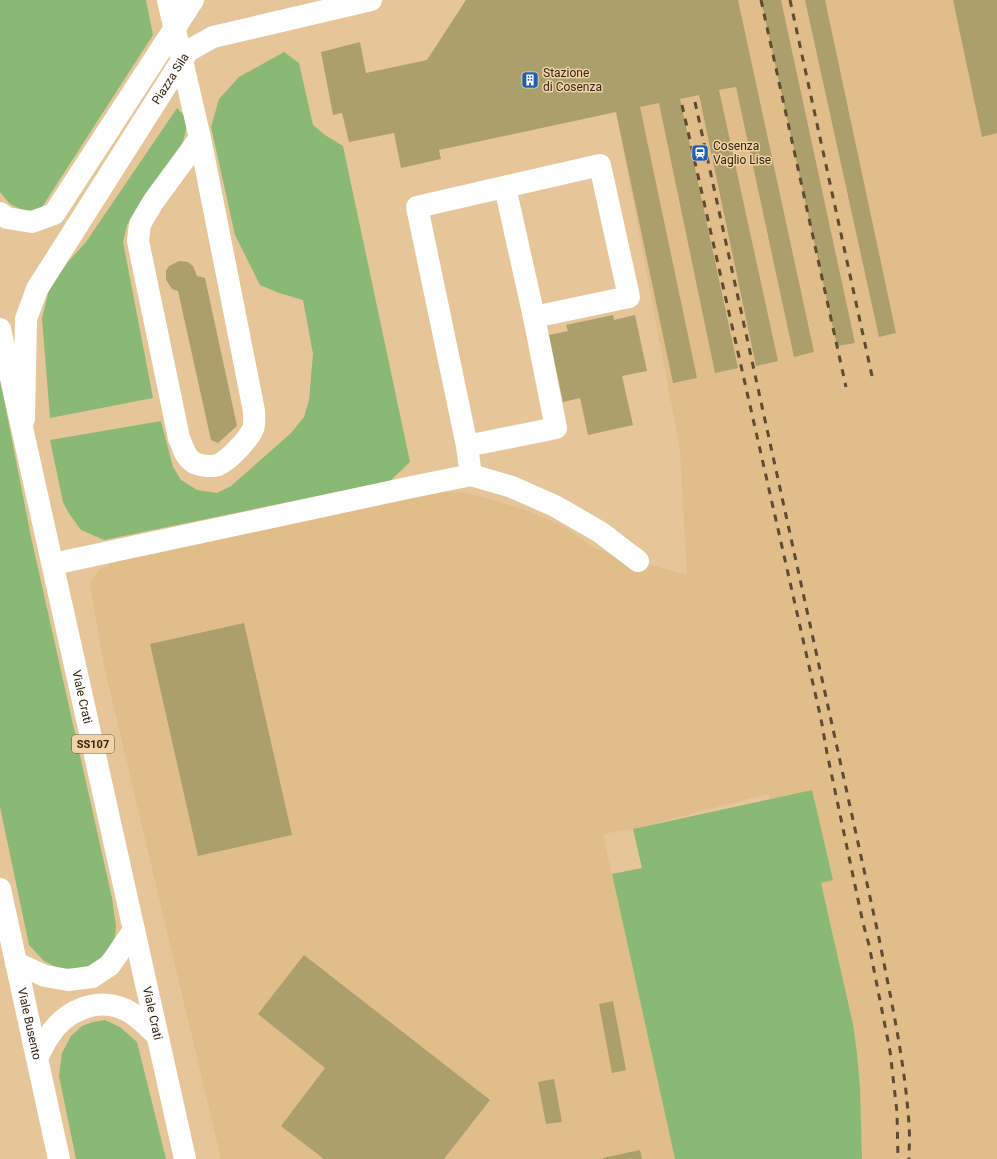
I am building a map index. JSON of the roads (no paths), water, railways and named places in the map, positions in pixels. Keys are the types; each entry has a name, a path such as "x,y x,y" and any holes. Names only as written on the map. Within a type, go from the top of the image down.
{"street":[{"path":"168,0 200,138 254,411 254,428 246,441 234,453 218,465 203,465 194,463 185,454 180,438 138,241 140,224 153,202 200,138"},
{"name":"Piazza Sila","path":"0,213 7,218 32,222 54,214 193,0"},
{"path":"297,0 324,11"},
{"name":"Piazza Sila","path":"24,437 26,319 37,289 188,51 213,37 371,0"},
{"path":"471,475 467,446 417,207 600,166 629,297 534,316"},
{"path":"467,446 556,428 534,316 505,187"},
{"name":"Viale Crati","path":"0,329 186,1159"},
{"path":"53,564 471,475 512,486 555,506 600,532 638,561"},
{"name":"Viale Busento","path":"0,890 59,1159"},
{"path":"16,963 45,976 68,980 92,977 110,965 134,930"},
{"path":"37,1058 49,1035 62,1020 78,1010 91,1005 108,1004 126,1010 158,1035"}],"railway":[{"path":"761,0 846,387"},
{"path":"790,0 872,376"},
{"path":"695,102 879,938 897,1031 904,1078 909,1129 909,1159"},
{"path":"682,105 821,719 863,923 869,945 890,1051 897,1112 898,1159"}],"place":[{"name":"Stazione di Cosenza","path":"530,80"},
{"name":"Cosenza Vaglio Lise","path":"700,153"}]}
